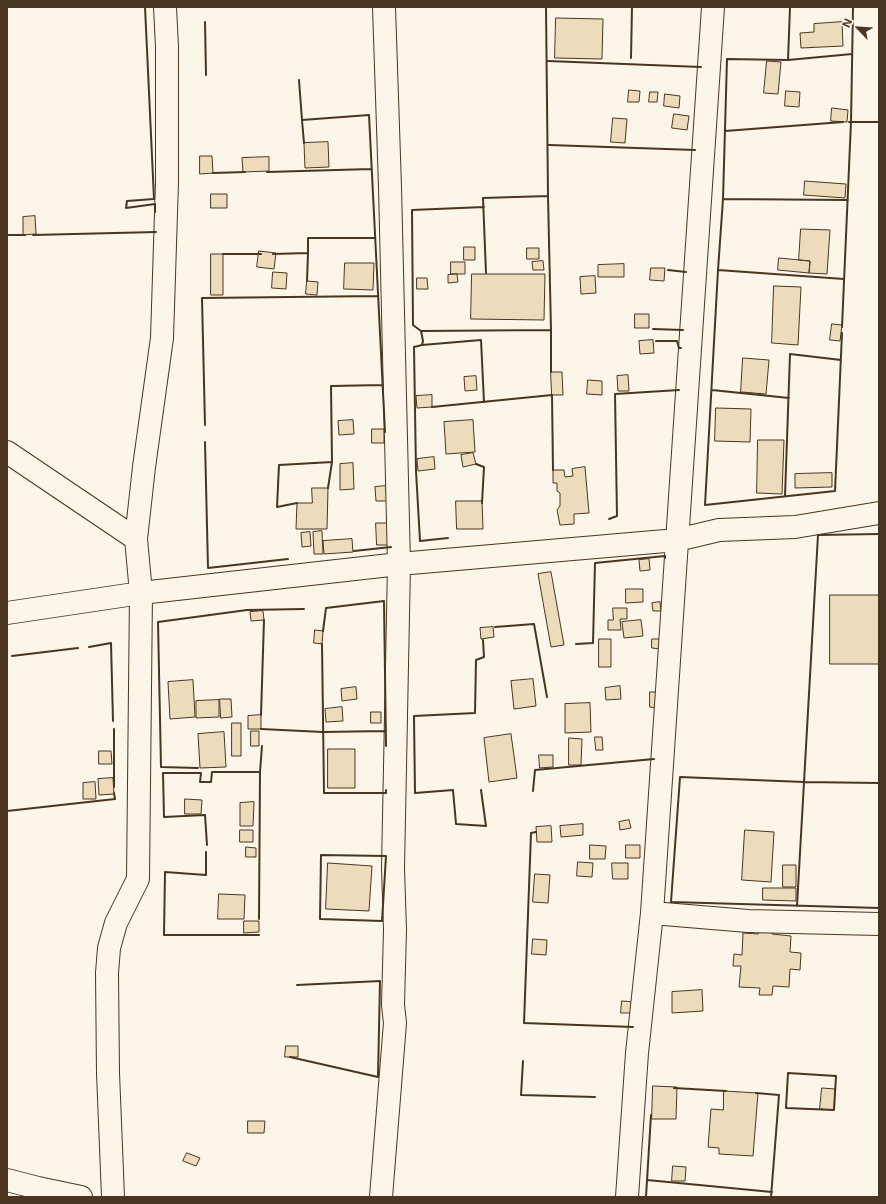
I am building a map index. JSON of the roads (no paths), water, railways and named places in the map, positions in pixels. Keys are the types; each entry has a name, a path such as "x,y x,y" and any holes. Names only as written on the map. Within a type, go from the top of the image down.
{"street":[{"path":"113,1197 108,1073 108,948 116,923 138,879 141,593 136,538 144,467 162,338 167,182 167,47 165,7"},
{"path":"381,1197 395,1023 393,1005 395,930 394,868 399,564 384,7"},
{"path":"627,1197 637,1053 652,913 713,7"},
{"path":"7,452 136,538"},
{"path":"7,613 141,593 399,564 677,540 719,530 795,526 879,513"},
{"path":"652,913 748,921 879,924"},
{"path":"7,1180 81,1197"}]}
